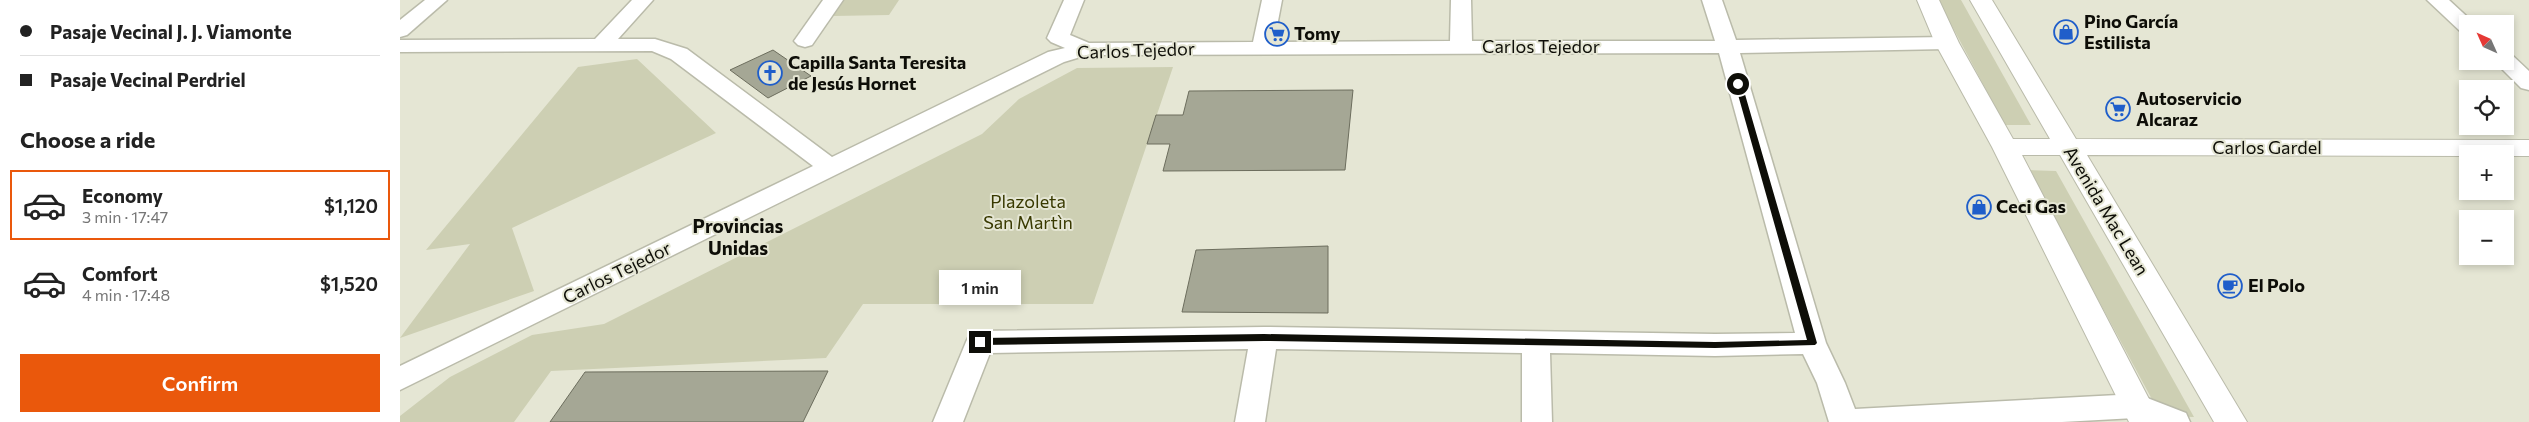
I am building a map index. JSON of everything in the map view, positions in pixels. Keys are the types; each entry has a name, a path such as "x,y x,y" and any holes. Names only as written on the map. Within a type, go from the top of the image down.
{"main road":[{"path":"1928,0 1947,43 2006,147 2141,414"},
{"name":"Avenida Mac Lean","path":"1981,0 2231,422"},
{"name":"Carlos Gardel","path":"2006,147 2529,148"}],"street":[{"path":"400,31 436,0"},
{"path":"602,44 643,0"},
{"path":"805,41 833,0"},
{"path":"1074,0 1058,38 1086,49"},
{"path":"1262,49 1272,0"},
{"path":"1461,0 1461,48"},
{"path":"1712,0 1728,47 1812,343 1831,383 1844,422 2141,414 2175,422"},
{"path":"2437,0 2459,20"},
{"name":"Carlos Tejedor","path":"400,379 1056,57 1086,49 1728,47 1947,43"},
{"path":"400,46 655,45 679,54 831,168"},
{"path":"2514,69 2529,82"},
{"path":"948,422 980,342 1264,338 1715,345 1812,343"},
{"path":"1250,422 1264,338"},
{"path":"1536,341 1537,422"}],"green space":[{"path":"844,0 899,0 889,15 833,16"},
{"path":"1938,0 1961,0 2031,125 2005,125"},
{"path":"637,59 716,133 512,228 534,291 400,338 470,244 426,250 578,67"},
{"name":"Plazoleta San Martìn","path":"1173,67 1093,304 863,304 826,358 551,371 514,422 400,422 400,416 450,377 532,335 604,324 982,134 1019,99 1077,68"},
{"path":"2028,170 2056,171 2194,417 2161,416"}],"building":[{"name":"Capilla Santa Teresita de Jesús Hornet","path":"773,50 811,76 768,98 730,70"},
{"path":"1353,90 1345,170 1163,171 1170,144 1147,144 1156,115 1183,115 1189,91"},
{"path":"1328,246 1328,313 1182,312 1196,250"},
{"path":"828,371 803,422 550,422 585,372"}],"place":[{"name":"Pino García Estilista","path":"2066,32"},
{"name":"Tomy","path":"1277,34"},
{"name":"Capilla Santa Teresita de Jesús Hornet","path":"770,73"},
{"name":"Autoservicio Alcaraz","path":"2118,109"},
{"name":"Ceci Gas","path":"1979,207"},
{"name":"El Polo","path":"2230,286"}],"district":[{"name":"Provincias Unidas","path":"738,237"}],"route":[{"path":"980,342 1264,338 1715,345 1812,343 1738,84"}]}
